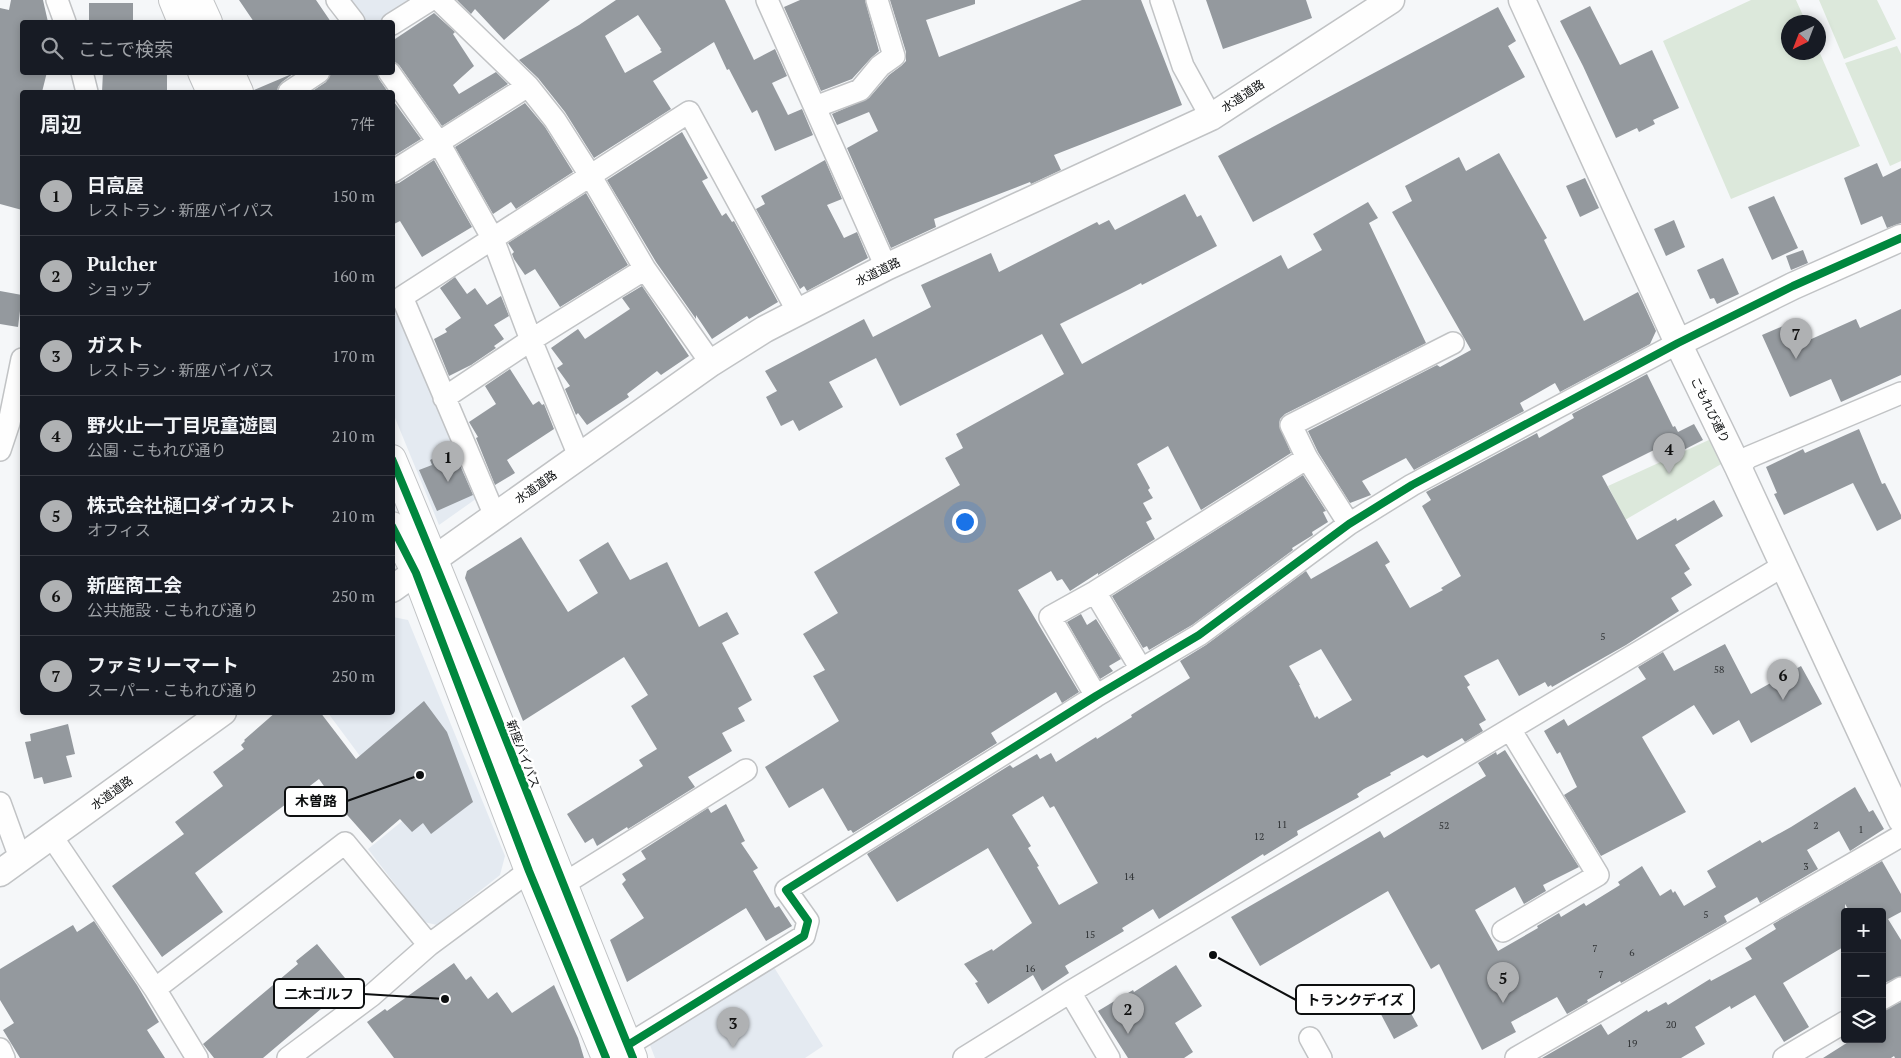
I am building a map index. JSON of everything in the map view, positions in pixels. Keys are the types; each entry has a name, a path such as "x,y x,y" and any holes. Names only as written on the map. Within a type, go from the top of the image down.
{"highway":[{"path":"173,0 181,20"},
{"path":"198,0 207,20"},
{"path":"203,75 210,90"},
{"path":"231,75 237,90"},
{"name":"新座バイパス","path":"395,469 425,566 529,871 622,1054"},
{"name":"新座バイパス","path":"395,530 425,566 562,884 622,1054"}],"street":[{"path":"57,0 64,20"},
{"path":"337,0 352,20"},
{"path":"395,22 430,0"},
{"path":"439,0 528,86 555,120 590,175 645,269 711,363"},
{"path":"766,0 886,267"},
{"path":"815,107 860,90 880,66 894,56 877,0"},
{"path":"1162,0 1183,66 1210,117"},
{"name":"水道道路","path":"395,587 711,363 765,329 886,267 1210,117 1391,0"},
{"name":"こもれび通り","path":"1522,0 1678,343 1738,467 1901,819"},
{"path":"78,90 81,75"},
{"path":"83,75 86,90"},
{"path":"292,90 314,75"},
{"path":"391,75 438,143 493,239 531,340 579,456"},
{"path":"395,170 528,86"},
{"path":"495,516 402,297 689,112 798,312"},
{"path":"622,1054 804,936 808,921 786,890 1096,696 1199,635 1349,524 1412,485 1678,343 1793,286 1901,238"},
{"path":"444,398 531,340 645,269"},
{"path":"1349,524 1307,458 1291,425 1453,343"},
{"path":"0,450 20,381"},
{"path":"1738,467 1749,457 1901,393"},
{"path":"1096,696 1050,617 1095,592 1307,458"},
{"path":"964,1058 1070,992 1783,566"},
{"path":"1095,592 1141,669"},
{"name":"水道道路","path":"10,865 52,837 219,715"},
{"path":"1503,931 1598,875 1510,729"},
{"path":"562,884 746,770"},
{"path":"0,803 10,865"},
{"path":"1516,1058 1901,836"},
{"path":"52,837 156,989 197,1058"},
{"path":"156,989 345,843 429,945"},
{"path":"288,1058 371,996 429,945 529,871"},
{"path":"1885,998 1901,988"},
{"path":"1070,992 1108,1058"},
{"path":"1784,1058 1841,1024"},
{"path":"1310,1038 1321,1058"},
{"path":"0,1049 4,1058"}],"shaded area":[{"path":"347,0 417,0 384,20 362,20"},
{"path":"395,301 480,496 439,525 395,418"},
{"path":"395,617 408,620 505,856 500,875 437,925 424,922 368,849 406,818 329,715 395,715"},
{"path":"772,964 823,1046 805,1058 655,1058 648,1040"}],"green space":[{"path":"1751,0 1796,0 1803,15 1781,15 1781,60 1823,60 1860,146 1731,199 1663,41"},
{"path":"1819,0 1877,0 1896,39 1844,59"},
{"path":"1897,46 1901,54 1901,161 1890,166 1845,63"},
{"path":"1711,439 1723,463 1625,520 1608,486"}],"building":[{"path":"11,0 43,0 48,20 20,20 20,75 46,75 42,90 20,90 20,209 0,204 0,8 9,10"},
{"path":"239,0 316,0 330,20 253,20"},
{"path":"457,0 550,0 504,40 475,9 471,14"},
{"path":"616,0 725,0 754,60 775,49 787,76 772,83 788,115 802,109 813,135 775,151 757,110 752,113 729,69 727,70 714,42 653,81 671,109 594,158 565,112 538,78 519,60 579,25","holes":["638,15 662,52 625,73 605,36"]},
{"path":"800,0 865,0 879,51 852,79 821,91 784,7"},
{"path":"890,0 975,0 975,4 926,20 939,57 1082,0 1141,0 1182,105 1054,155 1061,170 1031,184 1030,182 934,219 936,227 891,248 847,148 878,131 869,112 837,125 832,114 869,98 889,75 906,61 906,52"},
{"path":"1206,0 1306,0 1312,18 1223,49"},
{"path":"89,3 133,3 133,20 89,20"},
{"path":"1590,6 1620,65 1652,50 1679,108 1653,120 1655,124 1639,132 1637,128 1616,138 1560,21"},
{"path":"1498,7 1516,41 1508,46 1525,77 1253,222 1218,156"},
{"path":"434,13 455,32 453,34 474,66 453,85 459,94 496,72 508,84 442,126 399,65 395,62 395,39"},
{"path":"103,75 167,75 167,90 102,90"},
{"path":"291,75 282,82 277,90 254,90"},
{"path":"330,75 378,75 387,90 314,90 326,82"},
{"path":"395,103 421,139 395,155"},
{"path":"525,103 545,127 573,172 516,209 511,202 493,214 455,147"},
{"path":"682,132 708,178 702,181 722,216 726,213 732,222 734,221 778,302 749,319 747,316 712,339 656,262 607,180"},
{"path":"1499,153 1547,238 1544,240 1584,321 1638,292 1656,331 1650,344 1560,392 1555,383 1520,403 1524,411 1414,470 1406,458 1362,481 1371,495 1350,503 1318,452 1308,431 1437,365 1440,367 1471,350 1392,212 1412,201 1405,186 1459,157 1466,171"},
{"path":"434,160 472,227 422,257 400,221 395,224 395,184 399,183"},
{"path":"825,160 842,199 827,205 844,238 857,232 868,258 807,291 804,286 800,289 756,209 765,204 761,196"},
{"path":"1877,163 1883,177 1901,168 1901,223 1887,228 1882,216 1861,225 1844,178"},
{"path":"1585,178 1599,208 1580,217 1566,186"},
{"path":"586,193 628,265 560,307 535,269 525,275 514,259 512,254 514,252 508,243"},
{"path":"1185,194 1197,217 1201,215 1217,246 1142,285 1141,283 1060,324 1082,364 1281,255 1288,269 1322,250 1313,234 1368,202 1378,218 1369,223 1426,343 1285,414 1280,419 1279,425 1291,453 1201,510 1168,446 1137,464 1150,488 1148,490 1153,498 1143,503 1152,519 1146,522 1155,539 1070,591 1062,579 1057,581 1051,571 1018,590 1079,692 1062,703 1056,692 991,733 997,743 853,833 851,830 848,831 823,788 789,808 765,767 839,721 813,676 825,670 803,634 838,613 814,572 960,485 945,458 963,448 956,434 1064,374 1042,334 900,406 876,358 829,382 843,407 799,431 793,420 781,426 766,397 777,391 765,371 864,319 873,337 931,307 921,285 991,253 999,272 1097,222 1099,225 1109,220 1115,230"},
{"path":"1774,196 1798,248 1772,260 1748,207"},
{"path":"1674,220 1685,247 1666,256 1654,229"},
{"path":"1803,250 1808,263 1791,270 1786,256"},
{"path":"1723,258 1739,294 1717,304 1714,298 1710,299 1697,270"},
{"path":"455,277 467,294 475,288 487,305 501,296 509,316 494,325 504,339 494,346 496,348 471,365 449,376 434,339 447,332 445,329 461,318 440,288"},
{"path":"642,286 689,356 661,375 657,371 627,394 629,397 587,425 578,413 576,415 565,389 570,386 557,368 563,364 551,348 578,329 585,339 630,309 622,298"},
{"path":"0,291 20,295 18,327 0,324"},
{"path":"1901,309 1901,375 1841,402 1831,379 1790,397 1762,335 1797,320 1807,341 1856,319 1860,328"},
{"path":"510,369 533,405 539,401 542,405 544,404 554,429 507,460 515,473 495,485 476,438 478,437 469,422 496,404 485,386"},
{"path":"1647,374 1673,427 1675,426 1678,432 1694,424 1703,440 1662,461 1656,449 1602,476 1637,540 1676,518 1677,521 1714,500 1723,516 1675,545 1690,569 1684,573 1692,585 1671,598 1679,611 1626,645 1552,687 1551,685 1548,687 1545,682 1519,696 1498,659 1464,676 1470,685 1467,687 1486,720 1479,724 1483,731 1465,742 1462,738 1427,758 1423,755 1390,773 1391,775 1357,794 1359,797 1297,831 1298,835 1264,856 1263,854 1159,919 1153,909 1122,928 1124,931 1065,966 1069,973 1042,991 1033,975 988,1004 975,983 978,982 964,964 992,949 993,951 1032,923 988,848 897,902 867,854 1010,765 1013,768 1037,754 1040,759 1051,753 1056,762 1132,717 1131,715 1190,678 1180,661 1206,645 1306,571 1311,579 1377,541 1390,562 1385,565 1410,608 1443,590 1441,588 1461,576 1422,506 1431,500 1426,492 1537,433 1539,438 1574,418 1572,414","holes":["1321,649 1352,700 1319,719 1317,716 1315,718 1289,666","1043,796 1050,808 1054,806 1098,883 1059,905 1037,867 1039,866 1028,848 1031,846 1012,815"]},
{"path":"1859,429 1882,484 1885,483 1901,515 1901,519 1877,531 1853,483 1784,515 1774,494 1777,493 1766,467 1803,449 1805,453"},
{"path":"453,449 473,495 437,511 419,470 432,465 430,460"},
{"path":"1303,475 1326,511 1323,512 1328,522 1312,532 1313,535 1292,548 1293,550 1192,625 1149,650 1147,646 1143,648 1112,596"},
{"path":"521,537 568,612 598,593 579,560 608,542 630,580 667,562 699,627 727,612 739,634 722,643 752,700 738,708 745,721 722,733 732,751 688,777 695,787 597,846 593,838 585,843 567,814 643,766 639,760 657,749 631,706 648,695 624,657 523,721 465,578 467,571"},
{"path":"1081,614 1087,625 1096,619 1121,659 1109,666 1113,671 1100,679 1067,622"},
{"path":"1725,644 1751,694 1801,666 1822,704 1751,743 1739,720 1713,735 1694,705 1642,737 1686,812 1601,856 1564,795 1577,787 1560,752 1557,754 1544,731 1564,719 1568,726 1646,679 1638,667 1663,652 1674,671"},
{"path":"424,701 447,732 473,802 431,834 423,823 412,832 400,819 372,843 333,799 319,779 195,873 223,912 162,957 112,886 184,834 175,822 223,786 213,772 244,749 241,745 244,740 273,715 322,715 356,759"},
{"path":"68,724 75,754 66,756 72,777 44,784 42,777 34,779 25,742 31,741 30,734"},
{"path":"1505,750 1579,867 1543,885 1546,891 1524,904 1515,887 1475,910 1498,951 1538,928 1537,926 1559,913 1561,917 1584,903 1586,906 1620,885 1618,882 1642,866 1660,896 1671,889 1673,893 1675,891 1684,906 1716,887 1707,871 1760,840 1762,843 1791,827 1855,787 1869,812 1873,810 1884,829 1850,851 1839,831 1807,850 1818,869 1760,903 1757,897 1724,916 1727,922 1621,983 1620,981 1567,1014 1557,997 1511,1022 1516,1032 1482,1050 1439,964 1431,969 1388,891 1260,966 1231,917 1380,831 1384,838 1486,776 1478,763 1496,752 1497,755"},
{"path":"726,804 745,841 741,843 758,868 753,871 775,908 779,906 792,926 766,941 746,908 627,982 610,940 644,918 622,884 626,880 622,874 646,859 641,851 708,808 711,813"},
{"path":"1882,861 1901,894 1901,912 1888,919 1901,940 1901,976 1886,982 1886,908 1848,908 1845,904 1845,908 1841,908 1841,948 1783,983 1809,1027 1784,1042 1755,995 1731,1009 1730,1006 1695,1027 1705,1044 1681,1058 1542,1058 1601,1024 1608,1035 1647,1010 1648,1012 1666,1002 1668,1005 1710,979 1711,981 1752,959 1745,948 1776,929 1773,924"},
{"path":"94,921 137,985 159,1022 147,1030 165,1058 20,1058 3,1030 14,1023 0,1000 0,969 73,925 77,932"},
{"path":"317,944 345,978 338,984 345,992 330,1005 328,1003 263,1058 214,1058 203,1044 298,964 296,961"},
{"path":"454,963 466,980 471,976 488,999 497,992 512,1013 554,985 578,1038 584,1058 394,1058 367,1022 385,1009 387,1011"},
{"path":"1176,965 1202,1006 1175,1023 1193,1052 1184,1058 1128,1058 1098,1011 1133,990 1134,992"},
{"path":"1398,990 1418,1026 1394,1039 1375,1003"},
{"path":"1901,1002 1901,1058 1895,1058 1894,1056 1891,1058 1823,1058 1847,1043 1886,1043 1886,1009"}],"cycle path":[{"path":"628,1045 804,936 808,921 786,890 1096,696 1199,635 1349,524 1412,485 1678,343 1793,286 1901,238"},
{"path":"395,466 633,1058"},
{"path":"395,532 416,573 529,871 606,1058"}],"place":[{"name":"ファミリーマート","path":"1796,359"},
{"name":"野火止一丁目児童遊園","path":"1669,474"},
{"name":"日高屋","path":"448,482"},
{"name":"新座商工会","path":"1783,700"},
{"name":"木曽路","path":"420,775"},
{"name":"トランクデイズ","path":"1213,955"},
{"name":"二木ゴルフ","path":"445,999"},
{"name":"株式会社樋口ダイカスト","path":"1503,1003"},
{"name":"Pulcher","path":"1128,1034"},
{"name":"ガスト","path":"733,1048"}]}
